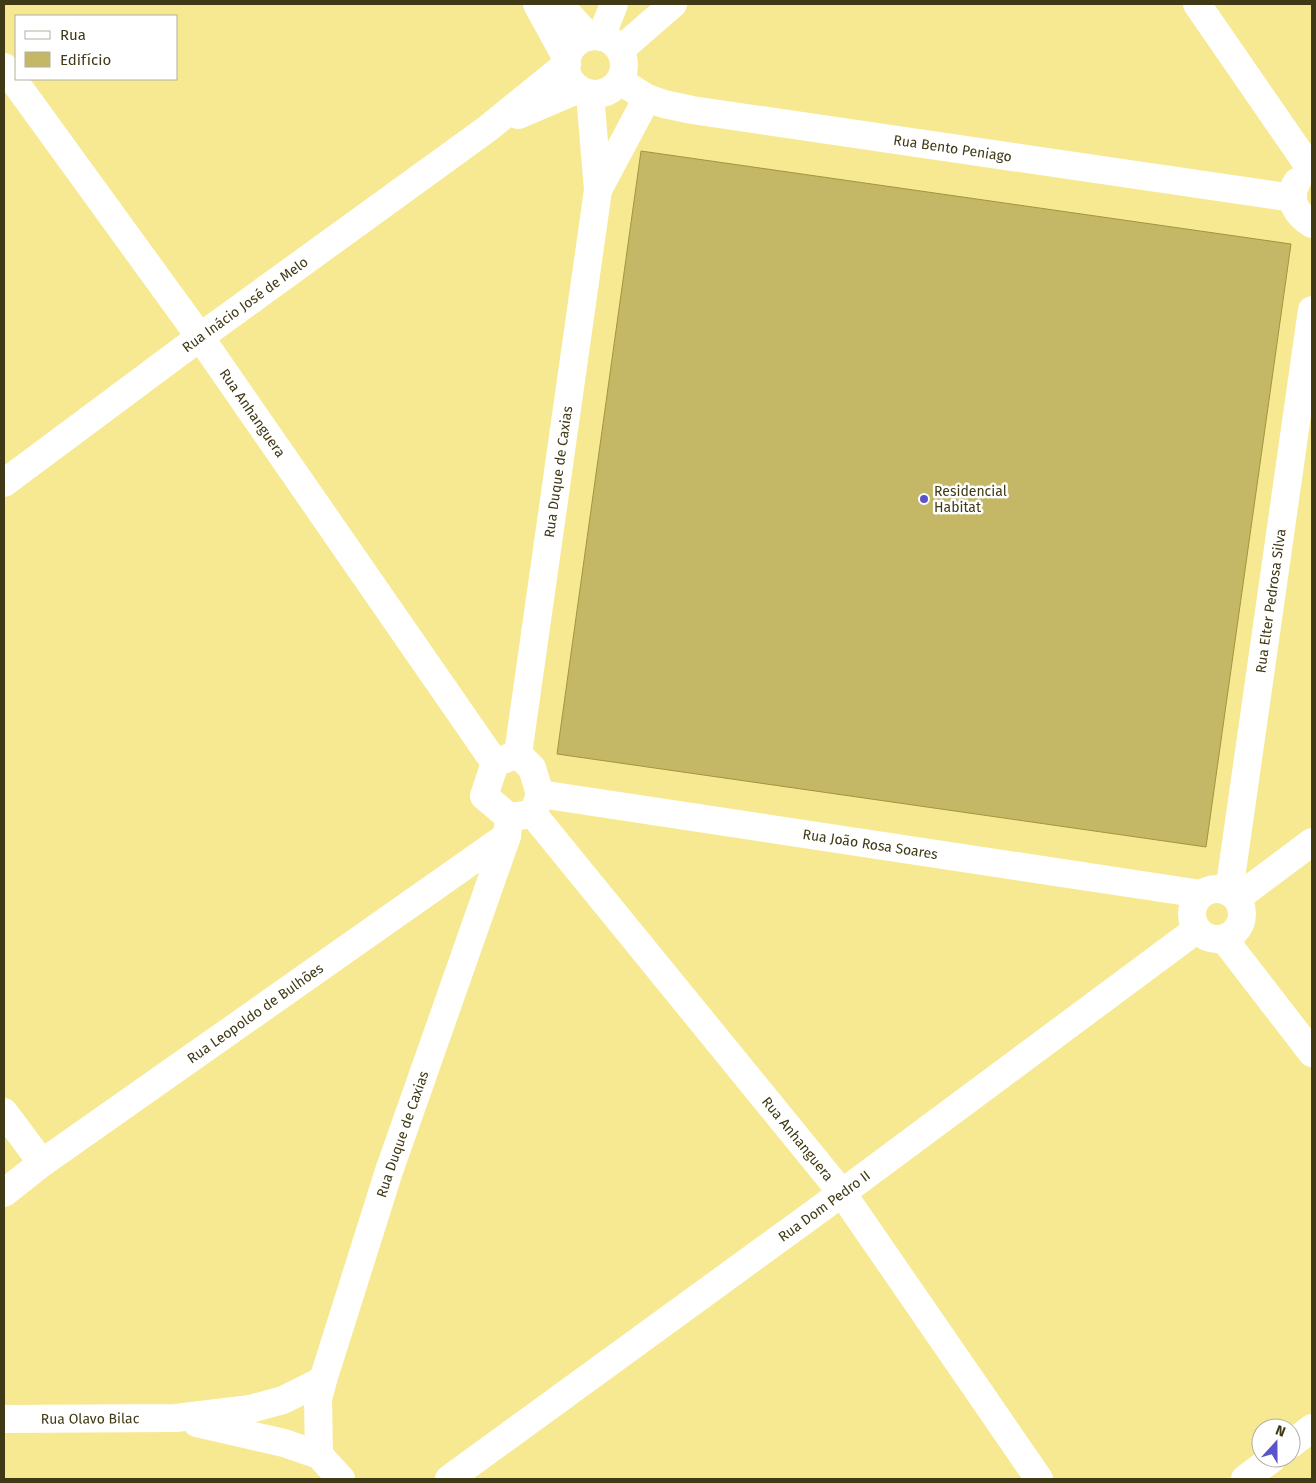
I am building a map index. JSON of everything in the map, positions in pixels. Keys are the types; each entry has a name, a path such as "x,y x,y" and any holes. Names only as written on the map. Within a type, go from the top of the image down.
{"street":[{"path":"537,4 567,62"},
{"path":"559,4 603,41 624,59 624,71 620,81 612,89 602,93 584,91 571,81 567,71 567,62 571,49 579,41 603,41 673,4"},
{"path":"603,41 614,4"},
{"path":"1197,4 1311,168 1300,175 1294,186 1293,198 1296,209 1302,219 1312,224"},
{"name":"Rua Inácio José de Melo","path":"4,483 200,337 487,129 567,62"},
{"name":"Rua Anhanguera","path":"4,67 507,759 532,768 522,815 842,1193 1039,1479"},
{"name":"Rua Bento Peniago","path":"620,81 647,98 692,110 1293,198"},
{"name":"Rua Inácio José de Melo","path":"487,129 584,91"},
{"name":"Rua Duque de Caxias","path":"319,1455 318,1399 388,1171 522,815 484,796 507,759 598,190 584,91"},
{"name":"Rua Duque de Caxias","path":"598,190 647,98"},
{"name":"Rua Elter Pedrosa Silva","path":"1233,895 1312,310"},
{"name":"Rua João Rosa Soares","path":"522,815 1201,894"},
{"name":"Rua Leopoldo de Bulhões","path":"4,1193 522,815"},
{"path":"1233,895 1312,842"},
{"path":"1220,888 1233,895 1242,907 1242,917 1239,926 1233,934 1224,939 1213,939 1204,936 1196,930 1191,911 1194,901 1201,894 1210,889 1220,888"},
{"name":"Rua Dom Pedro II","path":"449,1479 842,1193 1196,930"},
{"path":"1224,939 1312,1053"},
{"path":"4,1112 42,1164"},
{"name":"Rua Olavo Bilac","path":"4,1419 176,1418 250,1409 283,1400 323,1380"},
{"name":"Rua Olavo Bilac","path":"176,1418 284,1443 319,1455"},
{"path":"1301,1436 1312,1428"},
{"path":"319,1455 341,1479"},
{"path":"1245,1479 1260,1468"}],"building":[{"name":"Residencial Habitat","path":"641,151 1291,244 1206,847 557,754"}],"place":[{"name":"Residencial Habitat","path":"924,499"}]}
